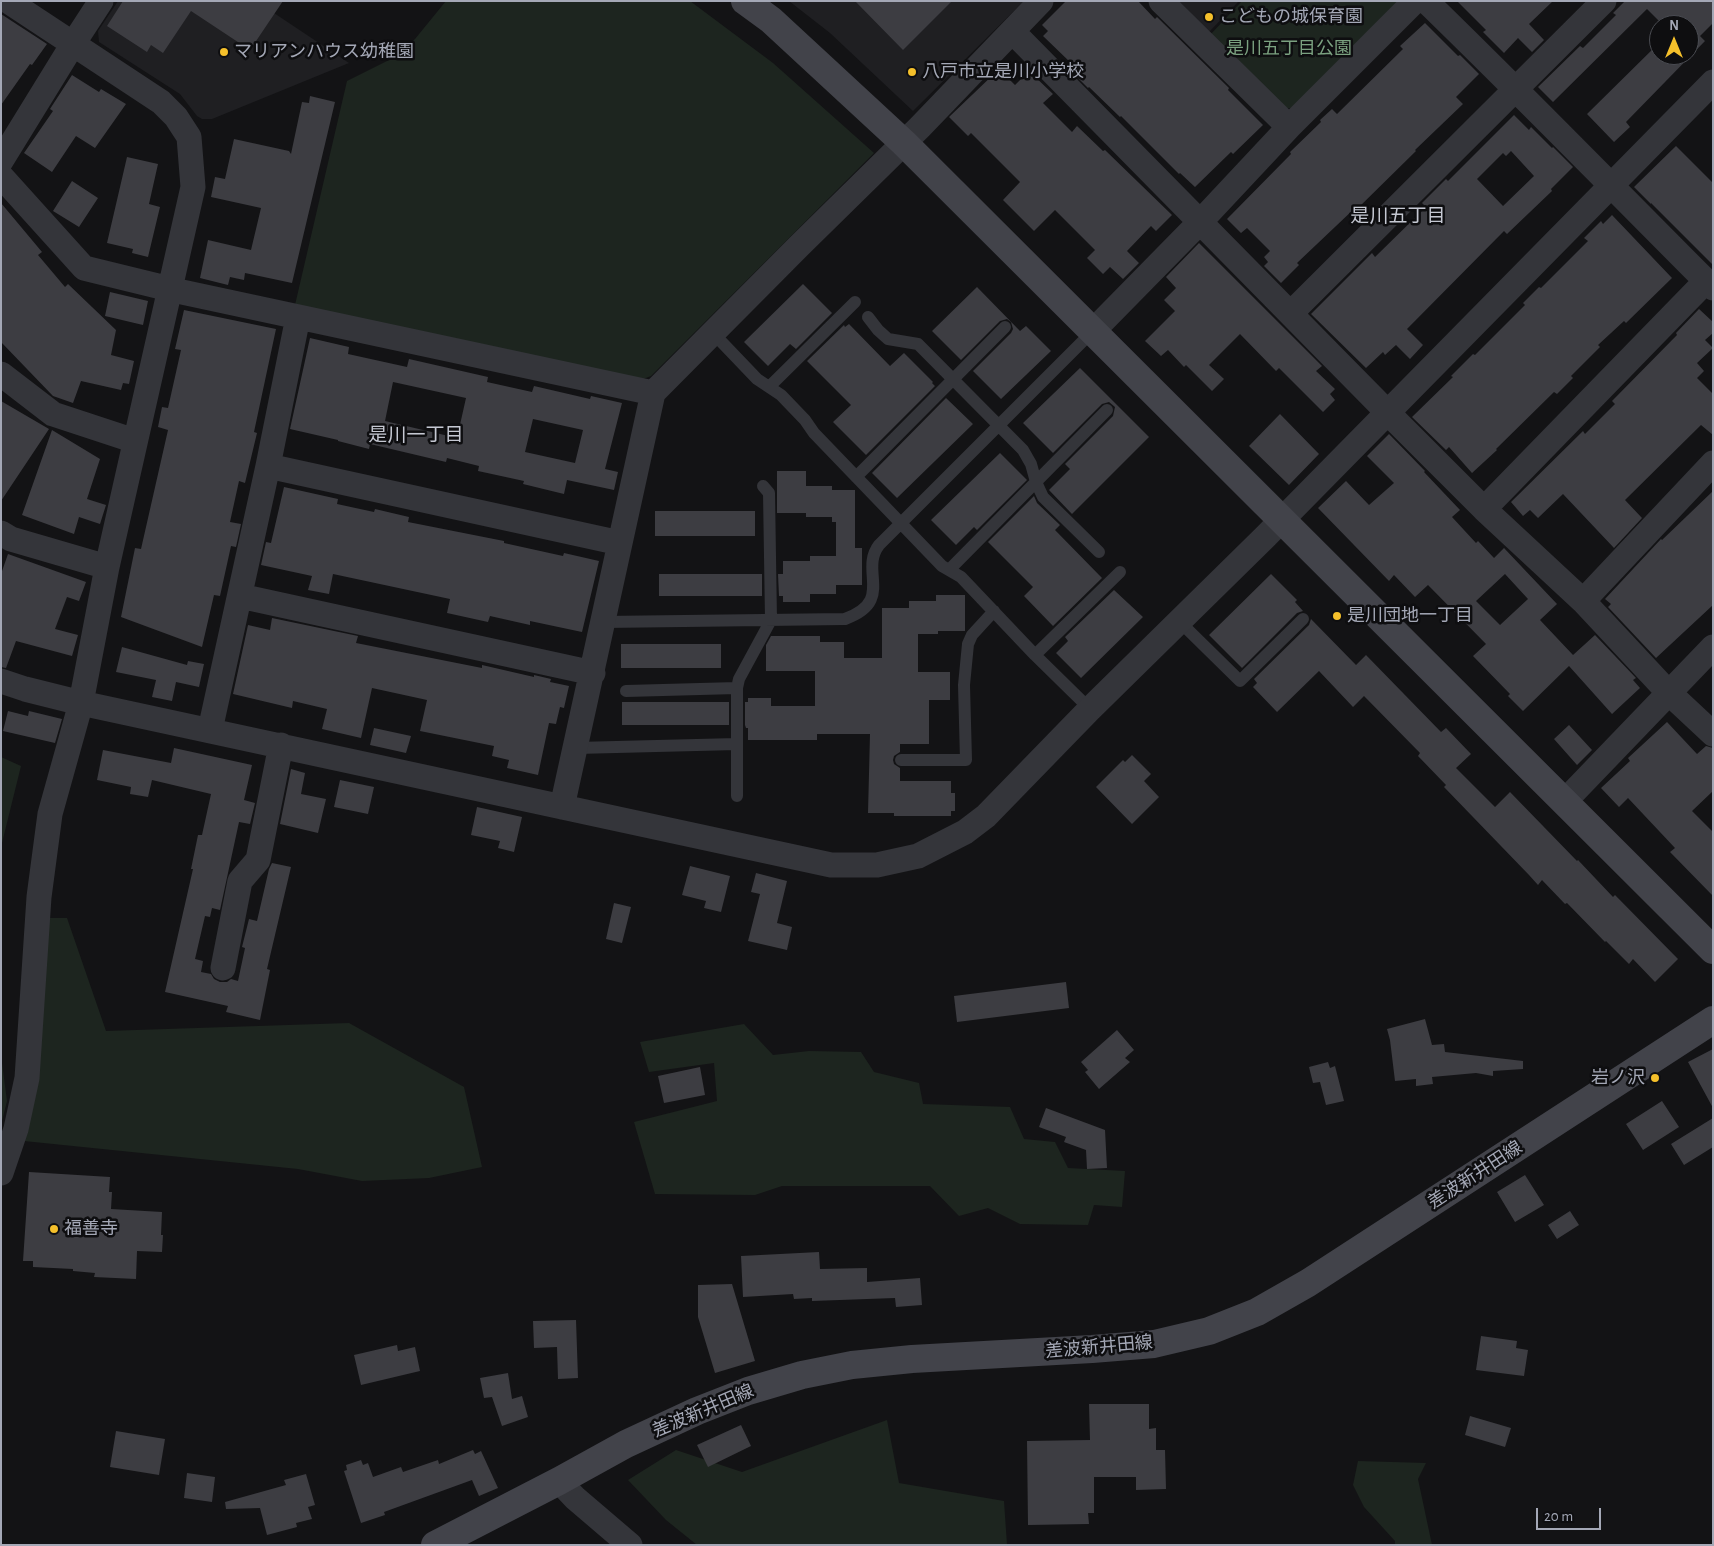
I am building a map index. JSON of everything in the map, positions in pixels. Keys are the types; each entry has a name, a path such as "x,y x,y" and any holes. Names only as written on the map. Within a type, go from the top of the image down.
{"main road":[{"path":"745,1 771,20 904,143 1713,950"},
{"name":"差波新井田線","path":"435,1545 626,1444 697,1411 748,1391 802,1375 852,1365 912,1359 1103,1349 1154,1344 1209,1331 1257,1312 1308,1283 1713,1020"}],"street":[{"path":"1,1174 16,1129 27,1078 39,897 50,814 81,703 107,567 193,187 189,137 176,117 161,102 8,1"},
{"path":"1,161 73,44 102,1"},
{"path":"562,807 593,673 653,393 904,143 1041,1"},
{"path":"1161,1 1289,127"},
{"path":"1092,331 1201,221 1289,127 1415,1"},
{"path":"1426,1 1709,284 1484,509"},
{"path":"1291,313 1604,1"},
{"path":"1013,32 1387,412 1484,509 1583,601 1668,692 1713,734"},
{"path":"1,681 81,703 831,865 877,865 918,856 965,832 986,816 1713,82"},
{"path":"1,176 84,268 169,290 653,393"},
{"path":"210,730 268,466 298,317"},
{"path":"1,374 53,414 135,441"},
{"path":"1583,601 1713,463"},
{"path":"268,466 620,543"},
{"path":"1,534 11,539 107,567"},
{"path":"240,596 593,673"},
{"path":"1565,801 1713,647"},
{"path":"223,968 240,881 258,860 281,745"},
{"path":"559,1481 575,1498 630,1545"}],"lane":[{"path":"769,387 855,302"},
{"path":"868,317 888,339 918,344 999,425 1023,450 1031,464 1043,497 1099,552"},
{"path":"856,477 1006,327"},
{"path":"603,622 845,619 864,610 873,593 873,557 875,550 900,522 1092,331"},
{"path":"713,333 757,379 781,395 814,433 942,566 961,577 1035,655 1090,709"},
{"path":"949,570 1108,410"},
{"path":"737,796 737,688 739,679 771,620 769,493 763,486"},
{"path":"1035,655 1120,572"},
{"path":"901,760 966,760 964,685 968,644 972,635 994,611"},
{"path":"1180,622 1240,681 1303,620"},
{"path":"626,691 737,688"},
{"path":"576,748 737,744"}],"shaded area":[{"name":"マリアンハウス幼稚園","path":"118,1 256,1 349,63 212,119 202,119 197,116 180,94 99,42 98,31"},
{"name":"八戸市立是川小学校","path":"789,1 1024,1 913,111 830,33"},
{"name":"こどもの城保育園","path":"1178,1 1239,1 1209,32"}],"green space":[{"path":"446,1 690,1 773,63 874,153 651,376 638,381 295,305 347,81 391,59 415,39"},
{"name":"是川五丁目公園","path":"1242,1 1400,1 1298,107 1283,109 1210,35"},
{"path":"1,757 21,766 1,847"},
{"path":"48,918 67,918 106,1031 349,1023 464,1087 482,1167 429,1178 362,1181 298,1169 24,1141"},
{"path":"744,1024 773,1055 809,1051 861,1052 874,1072 919,1083 923,1104 1010,1107 1024,1139 1055,1142 1068,1168 1125,1171 1122,1207 1094,1205 1088,1225 1020,1224 988,1208 959,1216 930,1186 782,1186 755,1195 655,1194 634,1122 717,1101 714,1063 649,1072 640,1042"},
{"path":"1,1055 7,1101 1,1125"},
{"path":"887,1420 899,1483 1004,1501 1007,1545 697,1545 666,1520 628,1480 676,1450 742,1472"},
{"path":"1358,1461 1426,1463 1418,1479 1432,1545 1395,1545 1395,1541 1364,1507 1353,1485"}],"building":[{"path":"123,1 283,1 250,50 191,11 163,53 151,45 147,52 107,26"},
{"path":"855,1 952,1 903,50"},
{"path":"1066,1 1138,1 1155,19 1157,17 1229,88 1228,90 1263,125 1233,154 1231,152 1195,187 1179,174 1121,116 1088,88 1067,67 1071,63 1043,36 1048,31 1042,25"},
{"path":"1457,1 1553,1 1529,24 1544,40 1532,52 1518,38 1504,53 1483,32 1486,30"},
{"path":"1625,1 1713,1 1713,23 1700,36 1705,41 1699,47 1699,15 1653,15 1647,9 1553,102 1538,87 1580,46 1583,48 1616,15 1613,13"},
{"path":"1,14 47,44 32,65 30,64 1,105"},
{"path":"1425,23 1479,74 1456,97 1463,104 1356,210 1355,208 1297,263 1299,265 1281,283 1264,266 1268,262 1264,257 1270,251 1247,228 1241,233 1227,219 1291,154 1290,152 1321,122 1320,120 1332,109 1337,114 1403,49 1400,46"},
{"path":"1649,53 1649,65 1682,65 1626,122 1630,127 1614,142 1587,114"},
{"path":"1029,71 1053,94 1043,103 1072,132 1077,126 1103,151 1105,150 1172,215 1156,231 1151,226 1127,251 1139,263 1123,279 1110,267 1103,274 1087,258 1095,250 1055,210 1034,231 1003,200 1020,182 971,133 968,136 949,117 996,72 1002,78 1005,75 1015,85"},
{"path":"72,75 99,92 101,89 126,104 95,148 76,136 52,172 24,153 53,111 50,109"},
{"path":"310,96 335,102 292,283 245,273 244,280 230,277 228,285 200,278 208,240 251,250 261,208 211,197 215,177 225,179 234,139 289,151 291,154 302,102 309,103"},
{"path":"1514,115 1529,130 1531,127 1573,167 1551,189 1552,191 1507,234 1504,231 1407,329 1423,345 1410,359 1396,345 1385,355 1383,352 1366,368 1311,314 1372,253 1375,257 1426,207 1422,203 1446,179 1448,181","holes":["1511,151 1534,176 1503,206 1477,179 1503,153 1506,156"]},
{"path":"1676,146 1713,183 1713,265 1634,187"},
{"path":"127,157 158,164 149,204 160,207 148,257 132,253 133,249 107,243"},
{"path":"72,181 98,198 79,227 53,211"},
{"path":"1,203 42,252 38,255 65,287 68,284 116,330 111,355 134,361 129,384 123,383 121,390 81,381 73,403 53,396 1,342"},
{"path":"1612,215 1672,278 1626,323 1624,321 1598,345 1600,347 1571,376 1573,378 1557,394 1554,392 1472,473 1449,447 1446,450 1412,417 1453,377 1451,376 1473,354 1475,355 1525,305 1523,303 1539,287 1541,288 1588,241 1584,238 1601,221 1603,224"},
{"path":"1199,243 1322,366 1316,371 1335,389 1330,394 1335,400 1323,412 1279,368 1276,371 1240,334 1209,365 1224,379 1212,391 1186,365 1184,367 1168,350 1161,356 1145,341 1175,311 1164,300 1176,288 1166,277"},
{"path":"803,284 832,313 796,349 790,344 768,366 744,342"},
{"path":"977,287 1020,331 1026,326 1051,351 1001,399 973,371 1011,333 1013,329 1011,322 1007,319 1000,321 961,360 932,331"},
{"path":"110,292 148,301 143,325 105,316"},
{"path":"1699,309 1713,322 1713,333 1705,340 1713,348 1697,363 1704,371 1697,378 1713,394 1713,435 1701,425 1625,500 1642,518 1614,548 1563,494 1538,518 1530,510 1523,516 1511,502 1583,431 1585,434 1615,404 1612,401 1677,335 1676,333"},
{"path":"184,310 276,329 254,432 257,433 245,483 239,481 230,522 241,524 236,547 231,546 220,596 214,595 202,647 121,617 135,548 141,549 168,430 158,427 162,407 168,408 181,350 175,349"},
{"path":"849,324 890,366 904,353 935,386 866,455 833,422 851,405 807,361 844,325 845,327"},
{"path":"310,338 349,347 348,354 407,367 409,359 488,377 487,382 532,392 534,386 590,399 591,396 622,403 605,469 618,472 614,490 567,480 564,494 523,484 524,481 478,471 479,466 447,458 446,462 370,444 369,449 290,429","holes":["393,382 466,398 457,438 385,421","533,419 583,430 575,463 525,452"]},
{"path":"1080,368 1149,437 1072,514 1049,490 1070,469 1065,464 1113,416 1115,407 1109,402 1102,404 1053,453 1023,423"},
{"path":"946,398 973,424 897,498 872,473"},
{"path":"1,401 49,429 1,501"},
{"path":"1280,414 1319,454 1289,485 1249,446"},
{"path":"52,430 100,459 87,499 106,505 100,524 79,517 74,534 22,515"},
{"path":"1389,434 1460,510 1452,517 1476,543 1478,541 1494,558 1504,548 1557,604 1540,620 1573,655 1595,635 1636,678 1633,680 1640,688 1612,714 1569,666 1523,711 1508,696 1510,694 1473,656 1486,644 1428,585 1415,597 1394,575 1389,581 1318,508 1346,481 1369,505 1394,483 1367,456","holes":["1505,574 1528,599 1500,625 1476,601"]},
{"path":"1000,453 1027,480 977,530 974,527 956,545 931,520"},
{"path":"777,471 806,471 806,486 832,486 832,490 855,490 855,548 862,548 862,585 836,585 836,594 810,594 810,602 783,602 783,596 779,596 778,574 783,574 783,561 810,561 810,556 836,556 836,522 832,522 832,517 806,517 806,513 777,513"},
{"path":"284,487 338,499 337,504 374,512 375,509 409,517 408,522 504,541 504,543 563,556 564,553 599,561 582,632 530,621 530,625 490,616 488,622 447,613 450,599 333,574 329,594 308,590 312,576 261,565 266,542 271,543"},
{"path":"1713,491 1713,605 1656,658 1608,607 1611,604 1605,599 1661,539"},
{"path":"1034,496 1037,503 1060,525 1055,530 1102,578 1053,626 1024,596 1033,587 988,542"},
{"path":"655,511 755,511 755,536 655,536"},
{"path":"8,554 86,582 79,601 67,597 55,629 78,635 72,656 16,641 6,668 1,667 1,574"},
{"path":"659,574 762,574 762,596 659,596"},
{"path":"1271,574 1297,600 1295,602 1303,611 1297,613 1242,668 1209,635"},
{"path":"1114,590 1143,617 1081,678 1056,653 1068,641 1065,637"},
{"path":"936,595 965,595 965,631 938,631 938,634 918,634 918,672 950,672 950,700 929,700 929,744 900,744 900,752 894,756 893,760 894,764 900,768 900,781 951,781 951,793 955,793 955,811 951,811 951,816 894,816 894,813 868,813 870,734 817,734 817,740 748,740 748,728 745,725 745,702 748,702 748,698 771,698 771,706 815,706 815,671 766,671 766,645 771,636 820,636 820,642 844,642 844,658 882,658 882,608 909,608 909,601 936,601"},
{"path":"272,618 358,636 356,643 482,668 482,665 534,677 534,675 551,679 550,682 569,686 564,708 560,707 556,724 549,723 538,775 507,768 509,760 492,756 494,746 420,731 427,700 372,688 361,738 322,729 327,709 293,701 292,708 233,694 248,625 270,630"},
{"path":"1311,619 1356,665 1366,655 1441,732 1446,728 1471,754 1456,768 1495,807 1510,792 1613,897 1615,895 1678,959 1655,982 1633,959 1629,964 1542,880 1538,885 1444,787 1446,785 1418,756 1420,753 1364,696 1353,707 1319,671 1277,712 1253,687 1257,683 1254,679 1309,625"},
{"path":"621,644 721,644 721,668 621,668"},
{"path":"122,647 187,665 188,661 204,664 199,687 176,682 172,701 152,697 156,680 116,672"},
{"path":"622,702 729,702 729,725 622,725"},
{"path":"8,711 28,716 29,711 62,719 55,743 3,731"},
{"path":"1667,722 1697,754 1706,746 1713,748 1713,791 1692,811 1713,832 1713,896 1670,852 1675,848 1628,798 1619,807 1601,788 1630,761 1628,758"},
{"path":"1569,725 1592,750 1577,765 1554,739"},
{"path":"374,728 411,736 406,753 370,745"},
{"path":"174,748 252,765 244,800 255,803 250,824 239,822 220,910 212,908 210,917 205,916 195,959 203,961 201,972 211,974 214,979 220,982 227,982 231,979 238,981 245,948 242,947 249,919 257,921 269,869 272,863 291,867 267,969 270,970 260,1020 226,1012 228,1006 165,992 193,869 191,869 198,835 202,835 211,794 152,780 148,797 130,794 131,787 97,780 103,750 171,763"},
{"path":"1132,755 1151,774 1144,781 1159,797 1132,824 1096,787 1123,760 1125,762"},
{"path":"291,769 305,773 301,794 326,799 318,833 280,824"},
{"path":"340,780 374,787 368,814 334,807"},
{"path":"477,807 522,817 514,852 498,848 500,841 471,835"},
{"path":"690,866 730,876 721,912 704,908 706,901 682,895"},
{"path":"756,873 787,881 777,923 792,927 787,950 748,941 760,894 751,892"},
{"path":"614,903 631,907 622,943 606,939"},
{"path":"1066,982 1069,1008 957,1022 954,996"},
{"path":"1425,1019 1432,1045 1444,1044 1445,1052 1523,1061 1523,1069 1493,1071 1493,1076 1476,1073 1432,1077 1433,1084 1416,1086 1416,1079 1395,1081 1387,1029"},
{"path":"1117,1030 1134,1050 1125,1058 1130,1062 1099,1089 1085,1072 1088,1070 1081,1062"},
{"path":"1713,1049 1713,1108 1688,1062"},
{"path":"1328,1062 1330,1068 1335,1066 1344,1101 1326,1105 1320,1082 1313,1083 1309,1067"},
{"path":"700,1067 705,1095 664,1103 658,1076"},
{"path":"1662,1101 1679,1127 1643,1150 1626,1124"},
{"path":"1046,1108 1105,1130 1107,1168 1087,1169 1086,1150 1064,1142 1066,1137 1039,1127"},
{"path":"1713,1118 1713,1147 1684,1165 1671,1144"},
{"name":"福善寺","path":"29,1172 110,1177 109,1192 112,1192 111,1209 162,1212 162,1252 137,1251 136,1279 94,1277 95,1273 73,1271 73,1269 33,1267 33,1261 23,1261"},
{"path":"1525,1175 1544,1205 1515,1222 1497,1192"},
{"path":"1570,1211 1579,1225 1557,1239 1548,1225"},
{"path":"819,1252 820,1269 867,1268 867,1282 920,1278 922,1305 896,1307 895,1298 812,1301 812,1298 794,1299 793,1294 743,1297 741,1256"},
{"path":"732,1284 755,1361 715,1373 698,1317 698,1285"},
{"path":"576,1320 578,1378 558,1379 557,1347 534,1348 533,1321"},
{"path":"1481,1336 1517,1341 1516,1348 1528,1350 1524,1376 1476,1370"},
{"path":"397,1345 398,1351 415,1347 420,1371 361,1385 354,1355"},
{"path":"508,1373 512,1399 522,1396 528,1417 502,1426 492,1397 484,1398 480,1378"},
{"path":"1089,1404 1149,1404 1149,1429 1156,1428 1156,1450 1165,1450 1166,1489 1136,1490 1136,1477 1094,1477 1094,1513 1088,1513 1089,1524 1028,1525 1027,1441 1090,1440"},
{"path":"1470,1416 1511,1428 1505,1447 1465,1435"},
{"path":"741,1425 751,1446 708,1467 697,1445"},
{"path":"116,1431 165,1439 159,1475 110,1467"},
{"path":"473,1450 475,1454 481,1451 498,1488 479,1496 472,1480 384,1512 385,1515 361,1523 344,1471 347,1470 346,1465 361,1460 363,1465 368,1463 373,1477 401,1467 403,1472 438,1460 439,1464"},
{"path":"187,1473 215,1477 212,1502 184,1498"},
{"path":"306,1474 315,1505 308,1507 312,1519 296,1523 297,1527 267,1535 260,1508 226,1509 225,1502 286,1485 284,1480"}],"place":[{"name":"こどもの城保育園","path":"1209,17"},
{"name":"マリアンハウス幼稚園","path":"224,52"},
{"name":"八戸市立是川小学校","path":"912,72"},
{"name":"是川団地一丁目","path":"1337,616"},
{"name":"岩ノ沢","path":"1655,1078"},
{"name":"福善寺","path":"54,1229"}],"district":[{"name":"是川五丁目","path":"1398,216"},
{"name":"是川一丁目","path":"416,435"}]}
